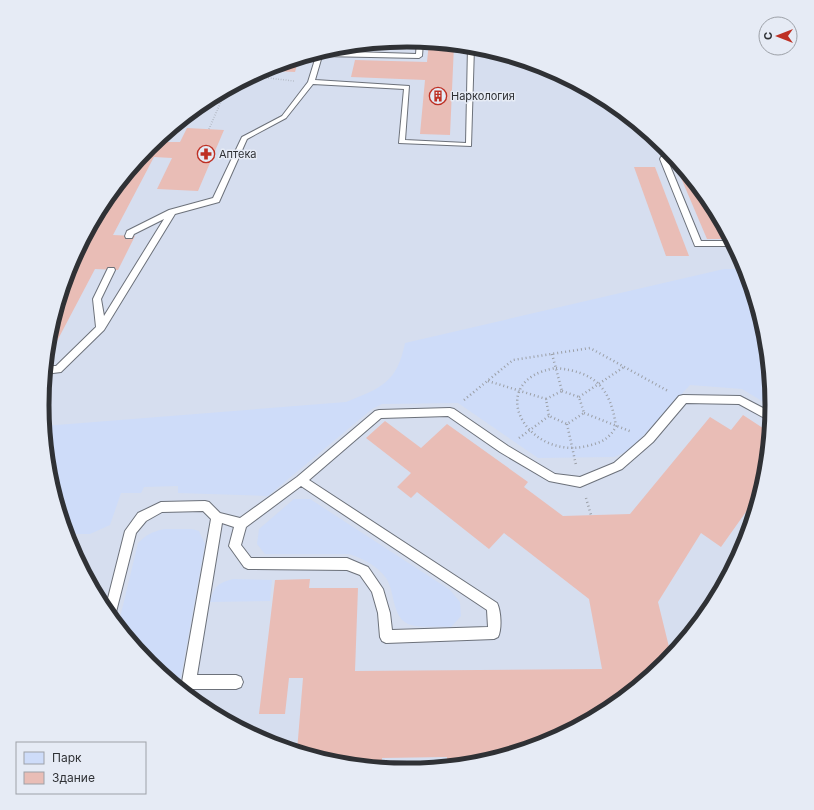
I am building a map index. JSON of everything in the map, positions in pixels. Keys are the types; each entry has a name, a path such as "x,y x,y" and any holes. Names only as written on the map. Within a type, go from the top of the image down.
{"lane":[{"path":"339,54 418,56 419,48"},
{"path":"311,82 407,86 401,142 469,145 471,53"},
{"path":"128,236 130,233 172,212 216,200 244,138 284,117 311,82 318,58"},
{"path":"667,159 664,159 698,244 726,244"},
{"path":"51,370 58,369 101,328 172,212"},
{"path":"101,328 97,299 111,270"},
{"path":"301,480 493,607 494,634 386,636 384,613 378,589 364,571 346,564 248,563 235,546 241,524 301,480 379,414 450,412 504,449 553,478 580,482 618,466 649,439 684,399 740,400 765,414"},
{"path":"112,608 131,531 142,517 161,507 205,506 217,517 241,524"},
{"path":"217,517 189,682 236,682"}],"path":[{"path":"263,77 311,82"},
{"path":"209,129 222,98"},
{"path":"450,412 514,360 590,348 684,399"},
{"path":"552,354 562,391"},
{"path":"579,397 624,367"},
{"path":"556,368 571,369 586,375 600,384 609,395 615,410 616,426 607,439 593,445 573,448 555,446 540,439 530,430 520,417 517,403 520,391 528,378 539,372 556,368"},
{"path":"488,380 546,400 562,391 579,397"},
{"path":"579,397 584,413"},
{"path":"546,400 549,416"},
{"path":"584,413 649,439"},
{"path":"549,416 567,424 584,413"},
{"path":"504,449 549,416"}],"shaded area":[{"path":"407,47 430,48 454,50 500,59 544,74 565,84 606,107 625,121 660,152 676,169 705,206 717,226 738,268 746,290 753,312 762,358 765,405 764,428 762,452 753,498 738,542 728,563 705,604 691,623 660,658 643,674 606,703 586,715 544,736 522,744 500,751 454,760 407,763 384,762 360,760 314,751 270,736 249,726 208,703 189,689 154,658 138,641 109,604 97,584 76,542 68,520 61,498 52,452 49,405 50,382 52,358 61,312 76,268 86,247 109,206 123,187 154,152 171,136 208,107 228,95 270,74 292,66 314,59 360,50"}],"green space":[{"path":"724,269 738,269 753,312 758,335 762,358 765,403 742,389 690,385 630,450 614,457 538,458 458,403 382,404 372,409 268,496 178,493 178,486 144,487 141,493 121,493 110,525 90,534 73,534 61,498 56,475 50,426 346,402 378,388 392,376 402,356 405,343"},
{"path":"294,499 310,499 450,590 460,602 461,616 451,627 415,626 405,622 397,611 389,584 383,574 369,563 349,554 265,554 257,544 259,529"},
{"path":"165,529 192,529 199,531 205,544 180,682 154,658 120,619 138,543 150,534"},
{"path":"233,579 272,580 270,601 210,602 213,592 217,586"}],"building":[{"name":"Наркология","path":"428,48 454,50 450,135 420,134 425,80 351,77 355,60 427,62"},
{"path":"297,64 295,72 278,71"},
{"path":"187,128 224,130 198,191 157,189 172,158 154,157 113,235 135,236 118,270 95,269 54,347 61,312 76,268 109,206 138,169 165,142 180,142"},
{"path":"634,167 655,167 689,256 666,256"},
{"path":"679,172 705,206 724,239 707,239"},
{"path":"743,415 764,429 762,452 751,505 721,547 701,533 658,602 669,648 643,674 606,703 565,726 522,744 500,751 447,761 447,757 382,758 382,762 360,760 314,751 297,746 303,678 289,678 285,714 259,714 275,580 310,579 309,588 358,588 355,671 602,669 589,599 504,533 489,549 417,492 411,498 397,487 411,473 366,438 385,421 421,448 447,424 528,482 524,487 563,516 630,514 710,417 731,430"}],"place":[{"name":"Наркология","path":"438,96"},
{"name":"Аптека","path":"206,154"}]}
